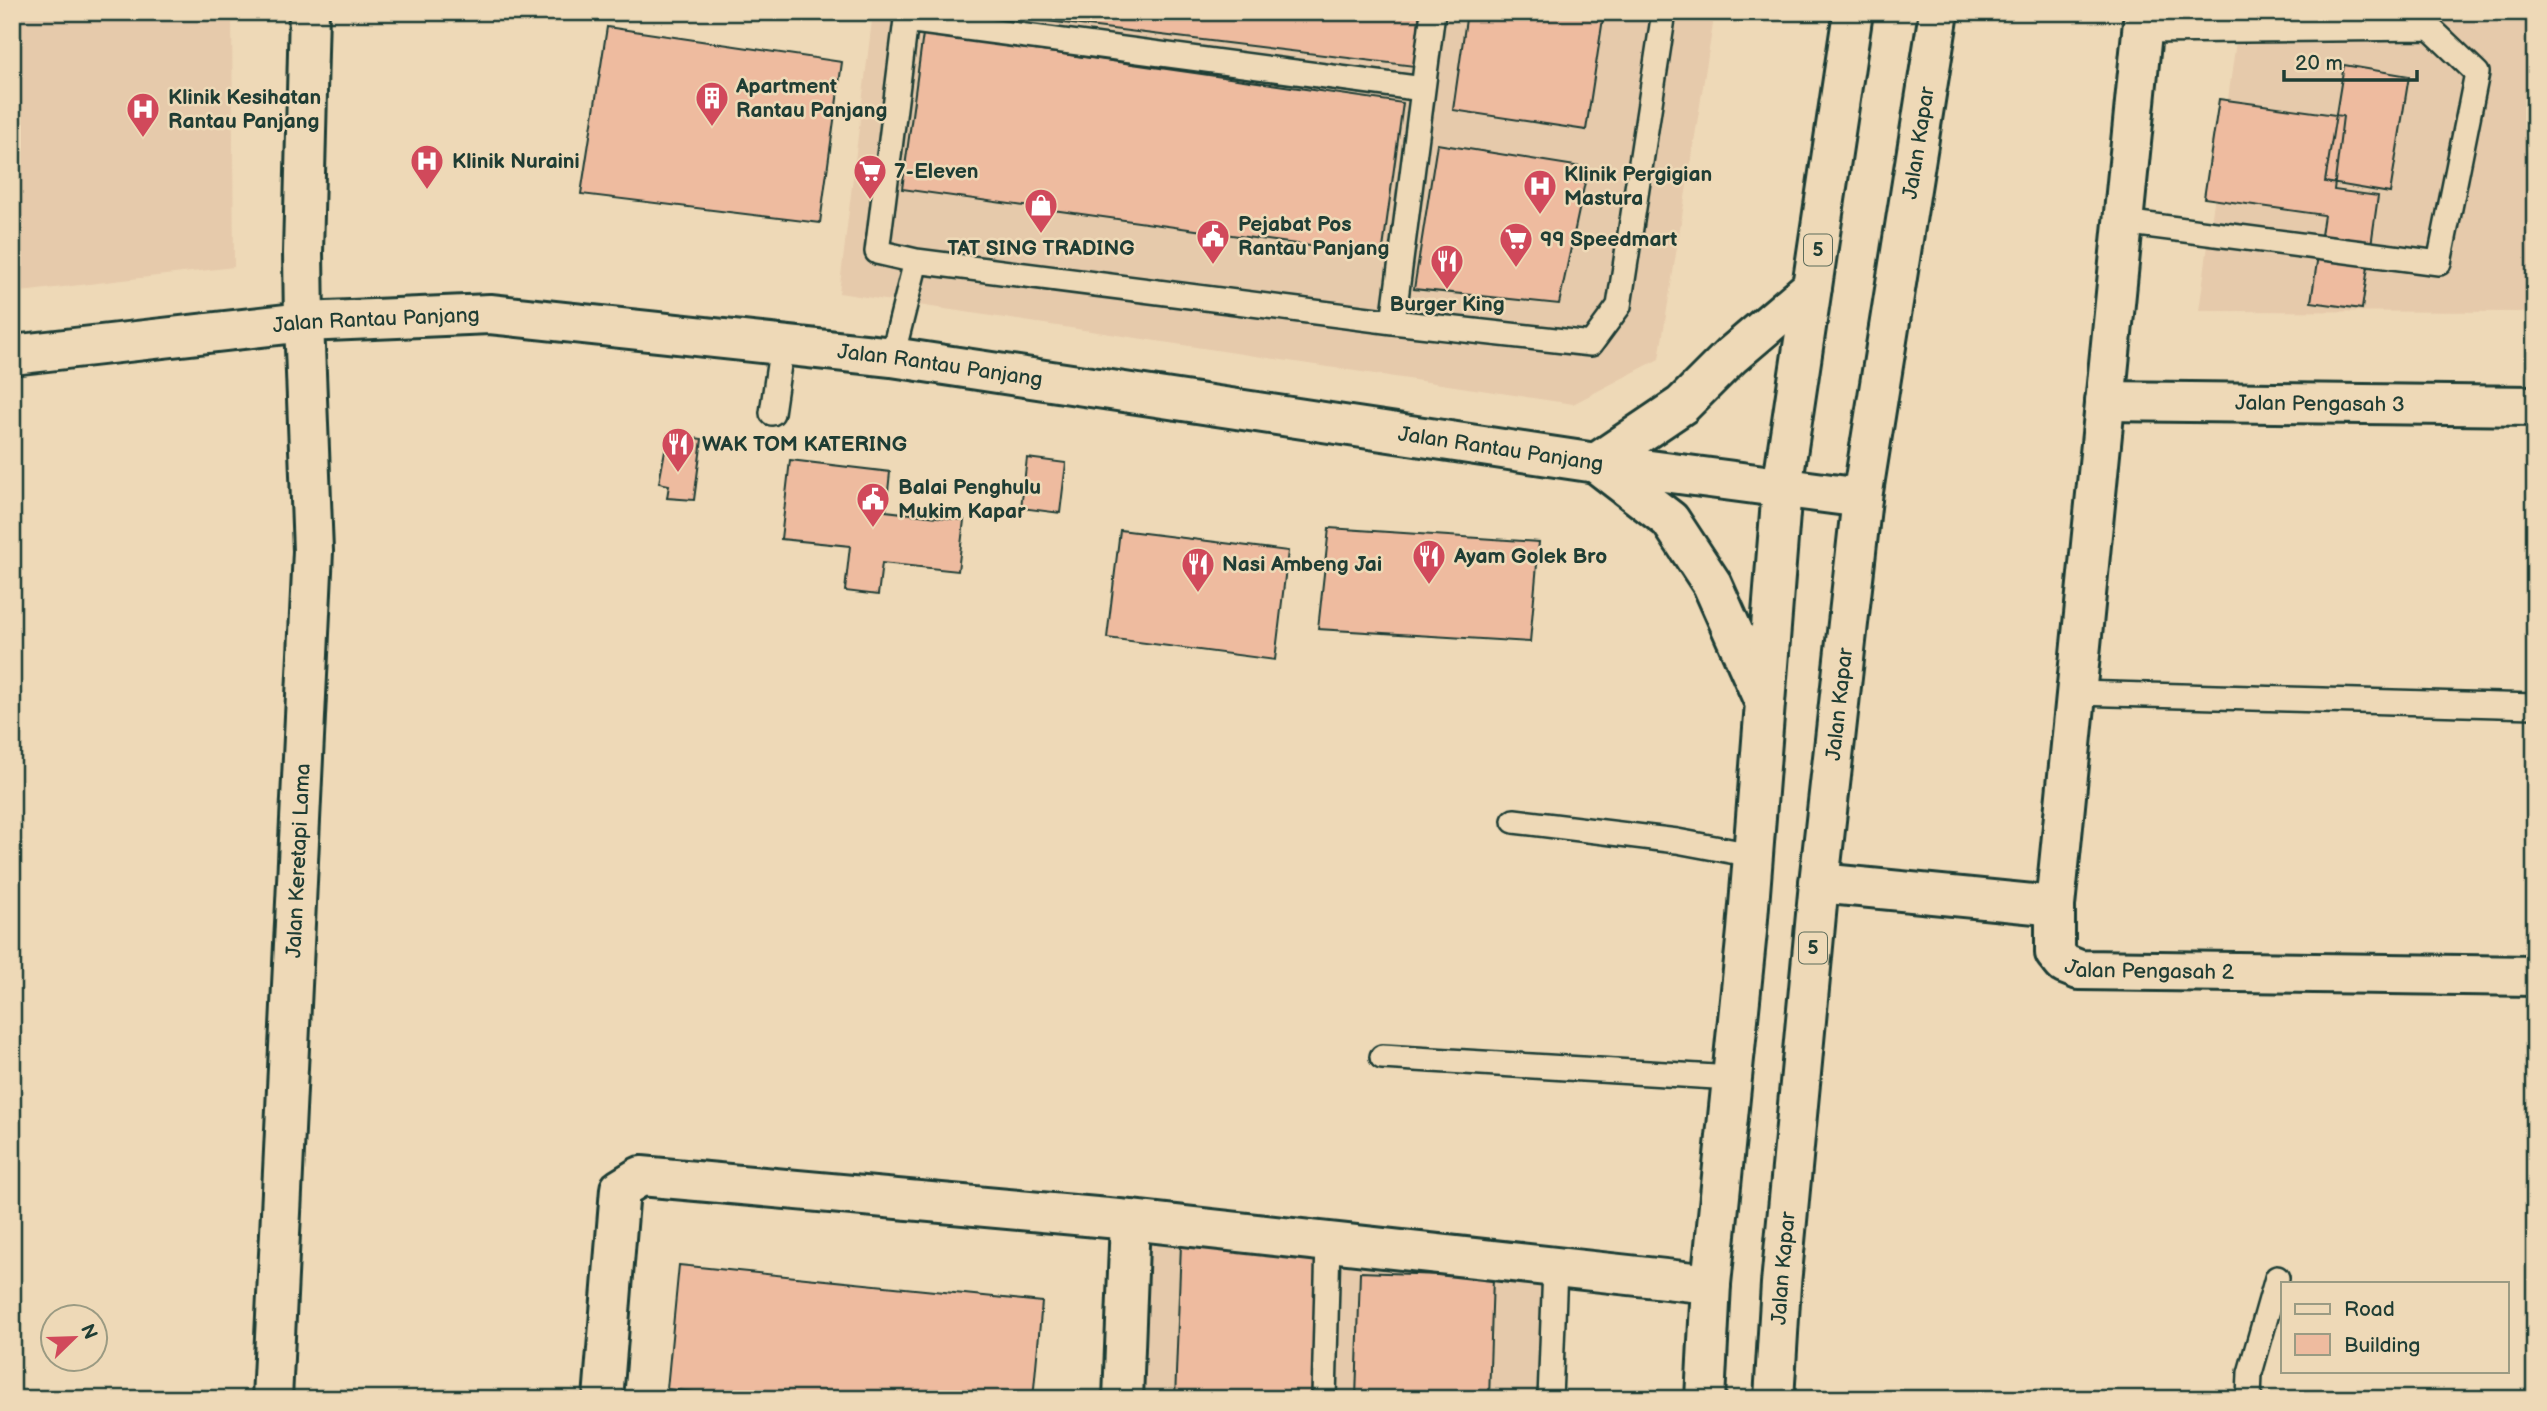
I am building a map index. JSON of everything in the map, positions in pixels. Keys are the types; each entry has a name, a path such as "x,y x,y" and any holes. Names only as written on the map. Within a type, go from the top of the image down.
{"main road":[{"name":"Jalan Keretapi Lama","path":"272,1399 313,551 303,253 309,12"},
{"name":"5","path":"1705,1399 1710,1284 1732,1078 1782,488 1853,12"},
{"name":"Jalan Kapar","path":"1774,1399 1780,1284 1819,883 1862,498 1939,12"},
{"path":"1819,883 2054,906 2143,21"},
{"path":"1764,702 1712,584 1671,520 1596,463 1682,405 1731,356 1812,287"},
{"name":"Jalan Rantau Panjang","path":"12,355 304,322 490,314 892,357 1596,463 1862,498"},
{"name":"Jalan Pengasah 3","path":"2105,401 2535,406"},
{"name":"Jalan Pengasah 2","path":"2054,906 2055,953 2064,964 2079,970 2535,976"},
{"path":"603,1399 620,1189 640,1177 1130,1220 1710,1284"},
{"path":"1123,1399 1130,1220"}],"lane":[{"path":"1393,321 1433,12"},
{"path":"1423,89 907,16 877,251 916,261 1591,344 1619,306 1664,12"},
{"path":"2123,222 2439,263 2477,73 2430,28 2143,21"},
{"path":"892,357 916,261"},
{"path":"772,412 782,344"},
{"path":"2076,694 2535,706"},
{"path":"1514,821 1677,841 1752,855"},
{"path":"1382,1057 1732,1078"},
{"path":"1324,1399 1328,1242"},
{"path":"1550,1399 1555,1268"},
{"path":"2249,1399 2250,1373 2277,1278"}],"shaded area":[{"name":"Klinik Kesihatan Rantau Panjang","path":"12,12 232,12 234,267 12,293"},
{"path":"873,12 1715,12 1659,359 1573,404 839,293"},
{"path":"2240,12 2535,12 2535,312 2199,311"},
{"path":"1146,1237 1544,1282 1539,1399 1142,1399"}],"building":[{"path":"973,12 1420,12 1414,66"},
{"path":"1467,12 1604,12 1586,130 1453,110"},
{"name":"Apartment Rantau Panjang","path":"607,27 842,62 820,223 581,194"},
{"path":"923,34 1403,103 1382,256 902,189"},
{"path":"2344,65 2409,76 2390,193 2325,182"},
{"path":"2219,99 2343,116 2334,190 2378,196 2362,309 2311,302 2324,215 2204,198"},
{"path":"1437,144 1588,168 1559,304 1414,289"},
{"name":"WAK TOM KATERING","path":"668,434 702,439 694,500 667,498 669,485 659,483"},
{"path":"1027,458 1066,463 1060,513 1021,508"},
{"name":"Balai Penghulu Mukim Kapar","path":"790,460 890,472 886,511 964,520 958,571 882,563 878,595 845,591 850,546 781,539"},
{"name":"Ayam Golek Bro","path":"1329,528 1539,542 1530,642 1318,629"},
{"name":"Nasi Ambeng Jai","path":"1120,530 1288,551 1275,660 1107,638"},
{"path":"1181,1244 1318,1252 1311,1399 1175,1399"},
{"path":"679,1265 1042,1302 1033,1399 757,1399 667,1389"},
{"path":"1360,1272 1493,1277 1489,1399 1356,1399"}],"place":[{"name":"Apartment Rantau Panjang","path":"712,128"},
{"name":"Klinik Kesihatan Rantau Panjang","path":"143,139"},
{"name":"Klinik Nuraini","path":"427,191"},
{"name":"7-Eleven","path":"870,201"},
{"name":"Klinik Pergigian Mastura","path":"1540,216"},
{"name":"TAT SING TRADING","path":"1041,235"},
{"name":"Pejabat Pos Rantau Panjang","path":"1213,266"},
{"name":"99 Speedmart","path":"1516,269"},
{"name":"Burger King","path":"1447,291"},
{"name":"WAK TOM KATERING","path":"678,474"},
{"name":"Balai Penghulu Mukim Kapar","path":"873,529"},
{"name":"Ayam Golek Bro","path":"1429,586"},
{"name":"Nasi Ambeng Jai","path":"1198,594"}]}
